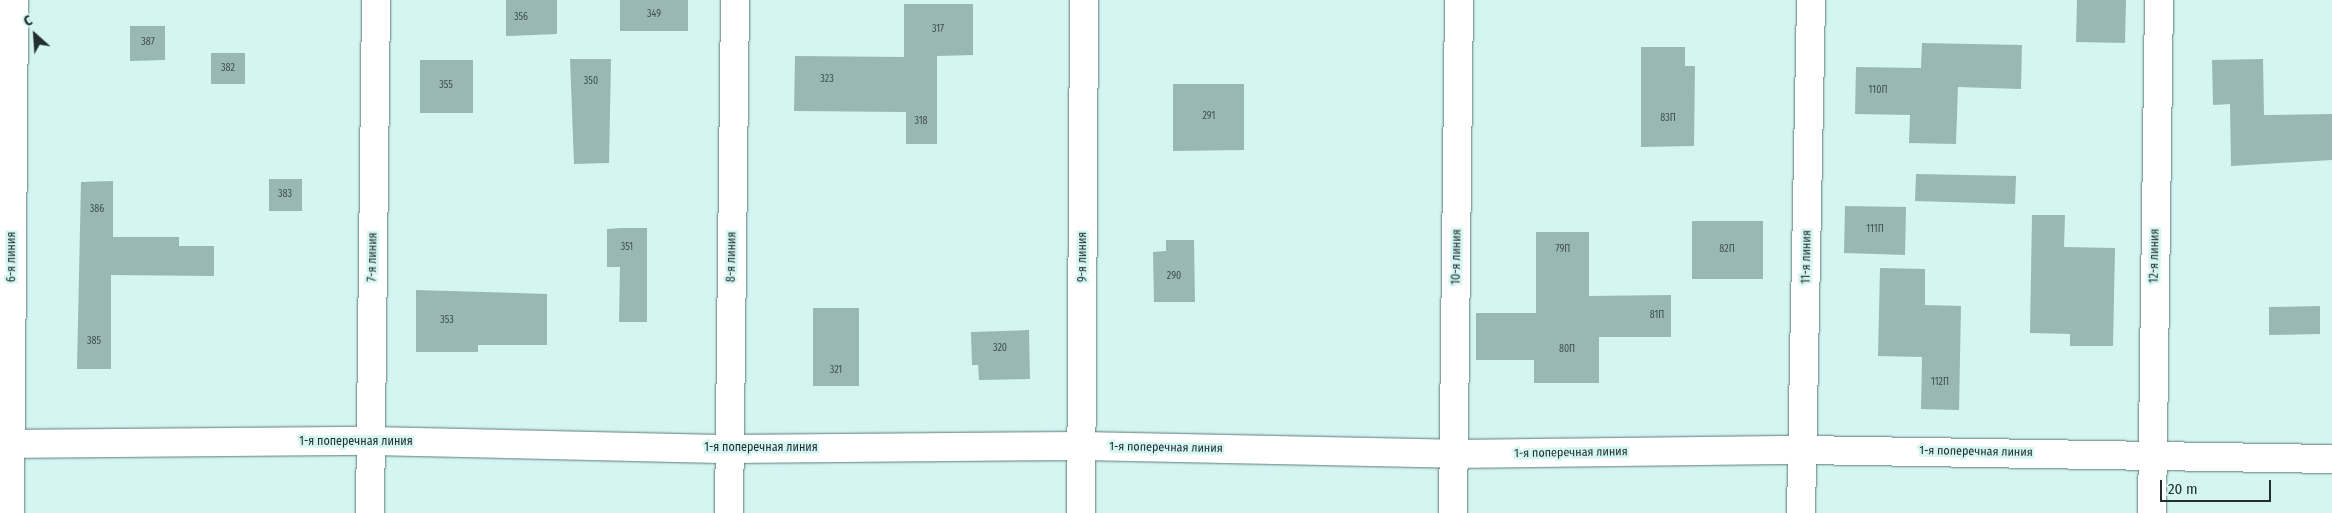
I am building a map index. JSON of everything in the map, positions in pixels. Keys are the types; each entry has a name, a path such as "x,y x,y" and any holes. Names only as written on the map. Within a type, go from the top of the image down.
{"street":[{"name":"6-я линия","path":"10,513 5,444 14,0"},
{"name":"7-я линия","path":"370,513 376,0"},
{"name":"8-я линия","path":"729,513 735,0"},
{"name":"9-я линия","path":"1081,513 1084,0"},
{"name":"10-я линия","path":"1453,513 1460,0"},
{"name":"11-я линия","path":"1801,513 1804,450 1811,0"},
{"name":"12-я линия","path":"2152,513 2160,0"},
{"name":"1-я поперечная линия","path":"5,444 371,441 730,449 1082,446 1454,454 1804,450 2152,454 2332,459"}],"building":[{"path":"506,0 557,0 557,34 506,36"},
{"path":"620,0 688,0 688,31 620,31"},
{"path":"2077,0 2126,0 2125,43 2076,42"},
{"path":"904,4 973,4 973,55 937,56 937,144 906,144 906,112 794,111 795,56 904,57"},
{"path":"130,26 165,26 165,60 130,61"},
{"path":"1922,43 2022,45 2021,89 1958,87 1956,144 1909,143 1910,115 1855,114 1856,67 1921,68"},
{"path":"1641,47 1685,47 1685,66 1695,66 1694,146 1641,147"},
{"path":"211,53 245,53 245,84 211,84"},
{"path":"570,59 611,59 609,163 574,164"},
{"path":"2263,59 2264,115 2332,114 2332,160 2231,166 2230,104 2213,105 2212,60"},
{"path":"420,60 473,60 473,113 420,113"},
{"path":"1173,84 1244,84 1244,150 1173,151"},
{"path":"1916,174 2016,176 2015,204 1915,201"},
{"path":"269,179 302,179 302,211 269,211"},
{"path":"113,181 113,237 179,237 179,246 214,246 214,276 111,275 111,369 77,369 81,182"},
{"path":"1845,206 1906,207 1905,255 1844,253"},
{"path":"2032,215 2065,215 2064,247 2115,248 2113,346 2070,346 2070,334 2030,333"},
{"path":"1692,221 1763,221 1763,279 1692,279"},
{"path":"647,228 647,322 619,322 620,267 607,267 607,229"},
{"path":"1536,232 1589,232 1589,296 1671,295 1671,337 1599,337 1599,383 1534,383 1534,360 1476,360 1476,313 1536,313"},
{"path":"1166,240 1194,240 1195,302 1154,302 1153,252 1166,251"},
{"path":"1880,268 1925,269 1925,305 1961,306 1959,410 1921,409 1922,357 1878,356"},
{"path":"416,290 547,294 547,345 478,345 478,352 416,352"},
{"path":"2320,306 2320,334 2269,335 2269,307"},
{"path":"813,308 859,308 859,386 813,386"},
{"path":"1029,330 1030,379 979,380 978,365 972,365 971,332"}]}
